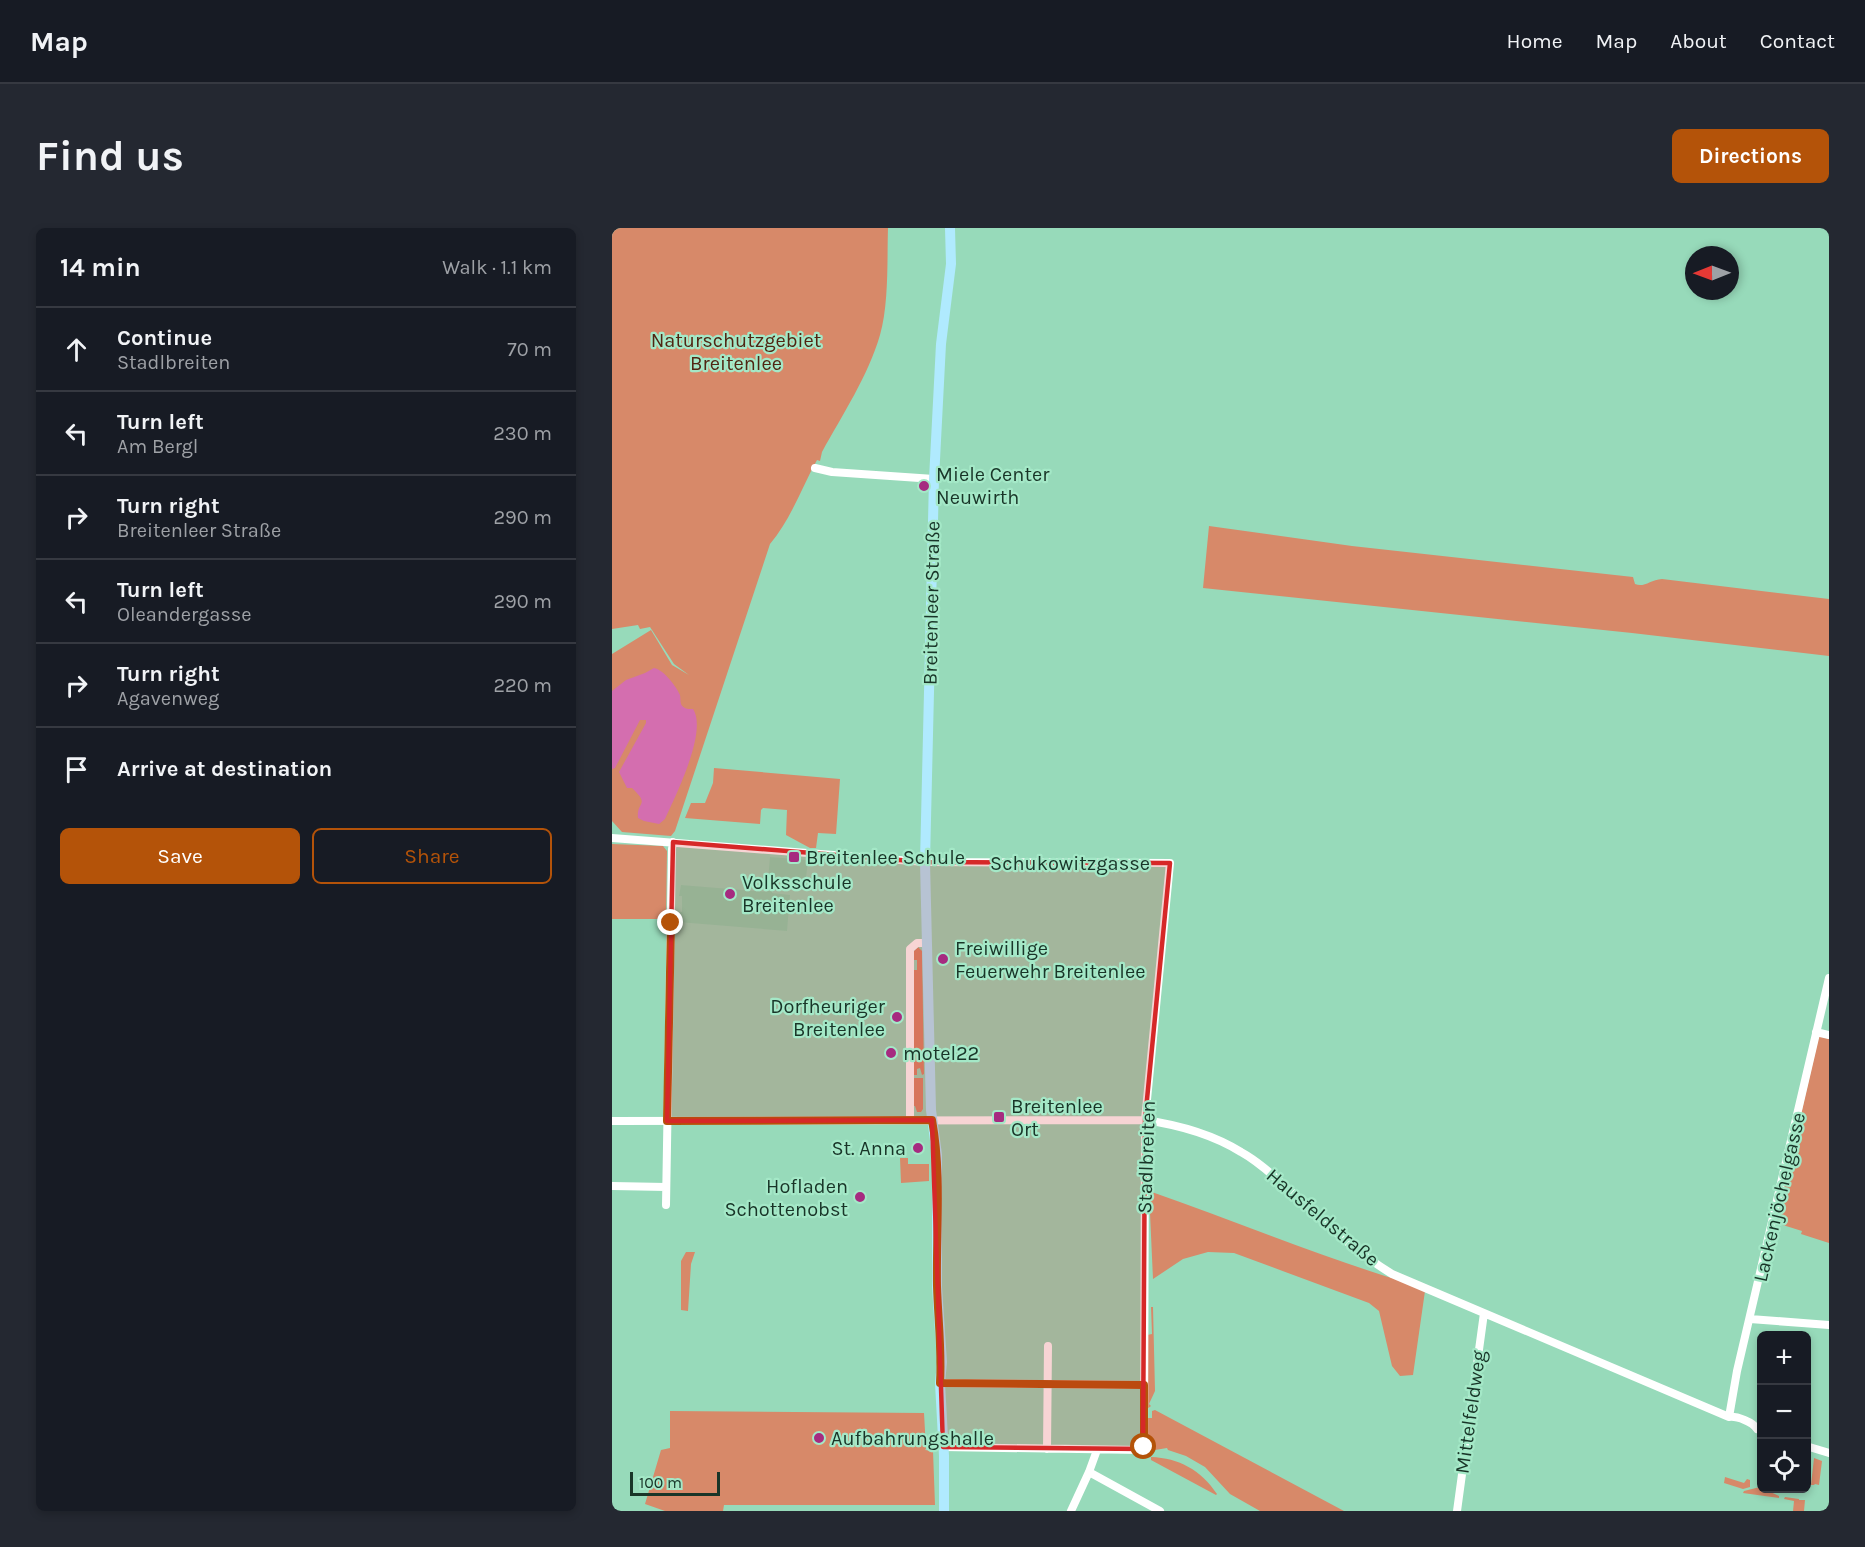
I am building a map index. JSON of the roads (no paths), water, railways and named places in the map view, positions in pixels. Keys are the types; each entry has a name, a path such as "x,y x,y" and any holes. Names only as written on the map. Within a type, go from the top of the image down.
{"main road":[{"name":"Breitenleer Straße","path":"944,1511 940,1383 942,1362 937,1287 937,1155 932,1120 925,862 934,479 941,344 951,264 950,228"}],"street":[{"path":"815,468 832,472 934,479"},
{"name":"Schukowitzgasse","path":"612,838 925,862 1170,863"},
{"path":"666,1205 673,842"},
{"name":"Stadlbreiten","path":"1097,1450 1141,1450 1144,1447 1145,1120 1170,863"},
{"path":"910,1120 910,949 917,943 926,943"},
{"name":"Lackenjöchelgasse","path":"1729,1417 1737,1371 1829,978"},
{"path":"1816,1032 1829,1035"},
{"name":"Hausfeldstraße","path":"612,1121 1145,1120 1171,1124 1197,1131 1240,1151 1269,1171 1350,1245 1392,1274 1757,1428"},
{"path":"612,1186 666,1187"},
{"name":"Mittelfeldweg","path":"1457,1511 1484,1312"},
{"path":"1750,1318 1829,1325"},
{"path":"1047,1449 1048,1346"},
{"path":"940,1383 1144,1385"},
{"path":"943,1447 1097,1450 1071,1511"},
{"path":"1811,1448 1829,1453"},
{"path":"1089,1472 1160,1511"}],"place":[{"name":"Miele Center Neuwirth","path":"924,486"},
{"name":"Breitenlee Schule","path":"794,857"},
{"name":"Volksschule Breitenlee","path":"730,894"},
{"name":"Freiwillige Feuerwehr Breitenlee","path":"943,959"},
{"name":"Dorfheuriger Breitenlee","path":"897,1017"},
{"name":"motel22","path":"891,1053"},
{"name":"Breitenlee Ort","path":"999,1117"},
{"name":"St. Anna","path":"918,1148"},
{"name":"Hofladen Schottenobst","path":"860,1197"},
{"name":"Aufbahrungshalle","path":"819,1438"}],"park label":[{"name":"Naturschutzgebiet Breitenlee","path":"736,352"}]}
